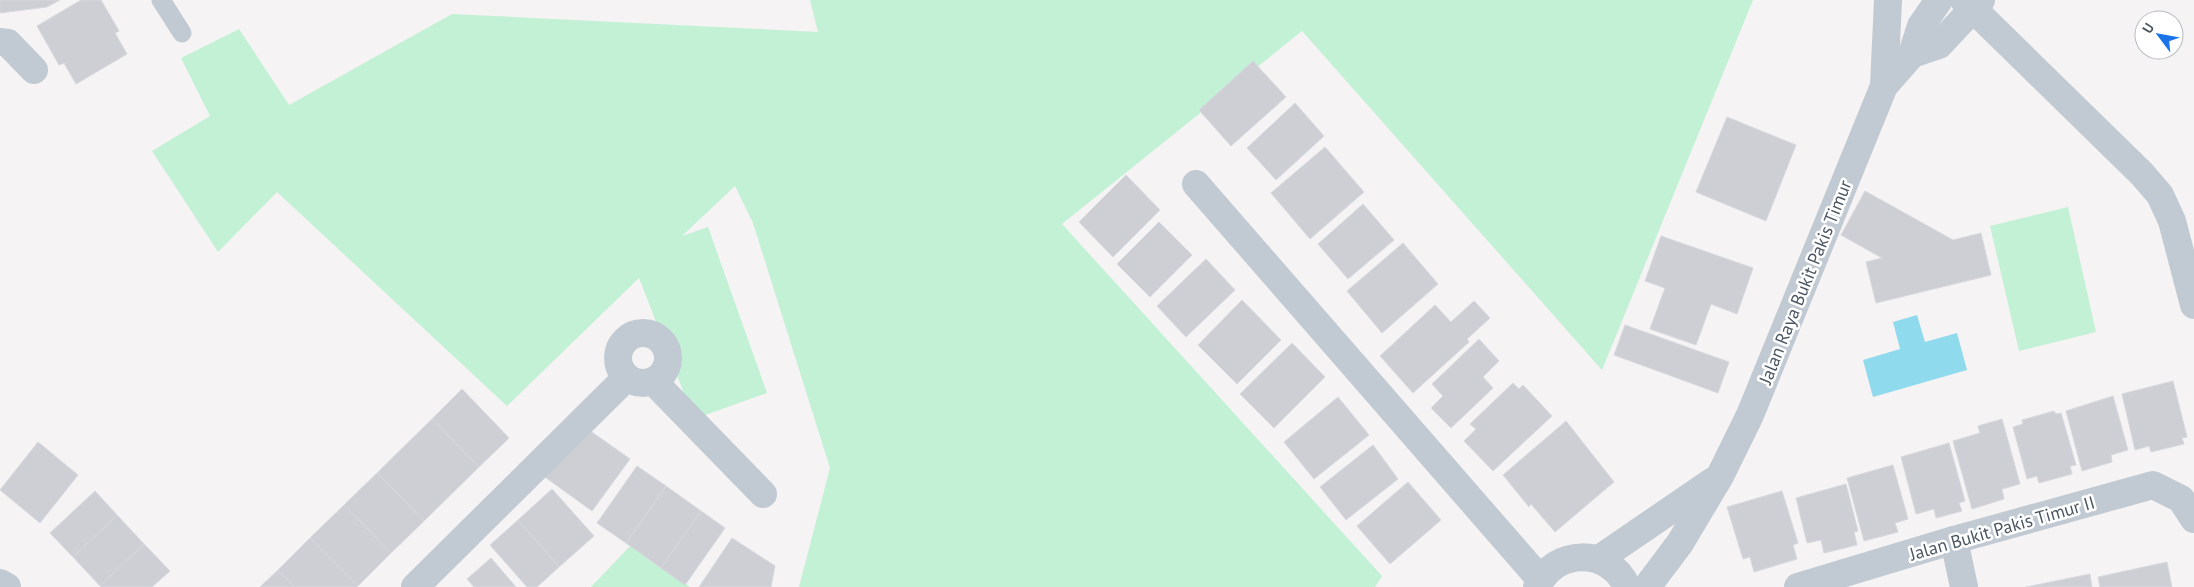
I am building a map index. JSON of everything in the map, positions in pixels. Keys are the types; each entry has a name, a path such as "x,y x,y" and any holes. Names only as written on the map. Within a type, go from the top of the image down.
{"street":[{"name":"Jalan Raya Bukit Pakis Timur","path":"1884,86 1888,0"},
{"name":"Jalan Raya Bukit Pakis Timur","path":"1647,587 1680,543 1720,476 1750,415 1884,86 1912,54 1921,26 1939,0"},
{"path":"1912,54 1939,45 1973,3 2142,174 2160,195 2172,221 2194,305"},
{"path":"0,42 8,43 34,70"},
{"path":"1196,184 1538,583 1551,567 1566,559 1582,556 1599,559 1613,567 1627,587"},
{"path":"646,333 658,338 666,348 668,360 663,373 653,381 644,384 635,382 626,378 618,367 617,354 623,342 633,334 646,333"},
{"path":"414,587 626,378"},
{"path":"653,381 763,494"},
{"name":"Jalan Raya Bukit Pakis Timur","path":"1599,559 1720,476"},
{"name":"Jalan Bukit Pakis Timur II","path":"1798,587 1954,540 2153,485 2181,499 2194,519"},
{"path":"1954,540 1964,587"},
{"path":"0,583 7,587"}],"lane":[{"path":"161,0 182,34"}],"green space":[{"path":"810,0 1753,0 1602,370 1302,31 1062,224 1382,576 1375,587 799,587 830,468 753,223 735,186 682,236 708,227 767,393 694,419 639,278 507,406 277,192 218,252 152,151 210,116 181,58 239,29 289,105 452,14 818,32"},
{"path":"2068,207 2096,332 2019,351 1990,226"},
{"path":"632,544 690,587 591,587"}],"water":[{"path":"1917,315 1925,342 1957,333 1967,370 1873,397 1863,360 1900,349 1893,322"}],"building":[{"path":"0,0 60,0 47,7 0,13"},
{"path":"81,0 101,0 119,31 115,33 127,54 76,84 64,63 59,65 37,26"},
{"path":"1253,61 1286,97 1231,146 1199,110"},
{"path":"1295,103 1324,136 1276,180 1247,148"},
{"path":"1727,117 1796,145 1766,221 1696,192"},
{"path":"1325,147 1364,192 1310,239 1271,193"},
{"path":"1126,175 1160,210 1113,257 1079,222"},
{"path":"1865,191 1953,240 1981,233 1991,275 1876,303 1866,262 1882,258 1841,235"},
{"path":"1363,204 1394,240 1348,279 1318,244"},
{"path":"1159,222 1192,255 1150,297 1117,264"},
{"path":"1661,236 1753,268 1737,314 1711,304 1696,345 1650,329 1665,288 1645,281"},
{"path":"1403,243 1438,284 1382,333 1347,291"},
{"path":"1206,259 1235,290 1186,337 1157,306"},
{"path":"1242,300 1281,340 1237,384 1198,345"},
{"path":"1474,301 1490,318 1467,339 1469,342 1413,393 1380,356 1435,305 1451,322"},
{"path":"1625,325 1729,362 1718,393 1614,355"},
{"path":"1479,339 1499,361 1483,377 1493,388 1451,428 1431,408 1443,396 1432,384"},
{"path":"1292,343 1325,377 1274,428 1240,394"},
{"path":"2173,381 2187,437 2182,438 2184,444 2151,452 2149,446 2135,450 2122,394"},
{"path":"1513,383 1519,389 1523,385 1552,416 1493,471 1464,441 1476,429 1470,424"},
{"path":"462,389 509,438 479,467 432,419"},
{"path":"2113,396 2128,450 2111,455 2112,462 2082,471 2066,411"},
{"path":"1338,397 1369,435 1314,479 1284,442"},
{"path":"2054,411 2056,414 2061,413 2076,465 2070,466 2072,474 2039,483 2037,476 2027,479 2013,427 2023,424 2022,420"},
{"path":"432,419 479,467 424,521 377,473"},
{"path":"2002,419 2020,484 2002,489 2004,499 1972,509 1953,441 1980,433 1978,426"},
{"path":"1566,421 1614,482 1555,532 1531,504 1529,507 1503,475"},
{"path":"582,425 630,459 592,511 545,477"},
{"path":"38,442 78,475 40,523 0,490"},
{"path":"1949,443 1965,501 1959,503 1962,511 1936,518 1934,509 1916,514 1901,457"},
{"path":"1373,445 1398,479 1346,520 1320,487"},
{"path":"1893,465 1908,519 1895,523 1898,532 1864,541 1847,478"},
{"path":"637,466 666,486 626,543 597,523"},
{"path":"377,473 424,521 391,553 344,505"},
{"path":"1408,482 1441,520 1390,564 1357,526"},
{"path":"1846,484 1858,531 1854,532 1857,545 1824,553 1821,540 1807,543 1796,498"},
{"path":"666,486 701,511 661,568 626,543"},
{"path":"552,489 594,536 559,567 518,520"},
{"path":"95,491 117,515 73,557 50,533"},
{"path":"1782,491 1798,543 1793,545 1797,559 1754,572 1750,557 1743,559 1727,507"},
{"path":"344,505 391,553 358,586 310,538"},
{"path":"701,511 725,528 685,585 661,568"},
{"path":"117,515 144,544 100,586 73,557"},
{"path":"518,520 559,567 537,587 527,587 490,545"},
{"path":"310,538 357,587 294,587 278,570"},
{"path":"732,538 775,566 771,587 699,587"},
{"path":"144,544 170,571 152,587 100,586"},
{"path":"491,558 516,587 474,587 467,579"},
{"path":"2167,562 2172,587 2100,587 2098,577"},
{"path":"278,570 294,587 260,587"},
{"path":"2090,574 2092,587 2026,587"}]}
